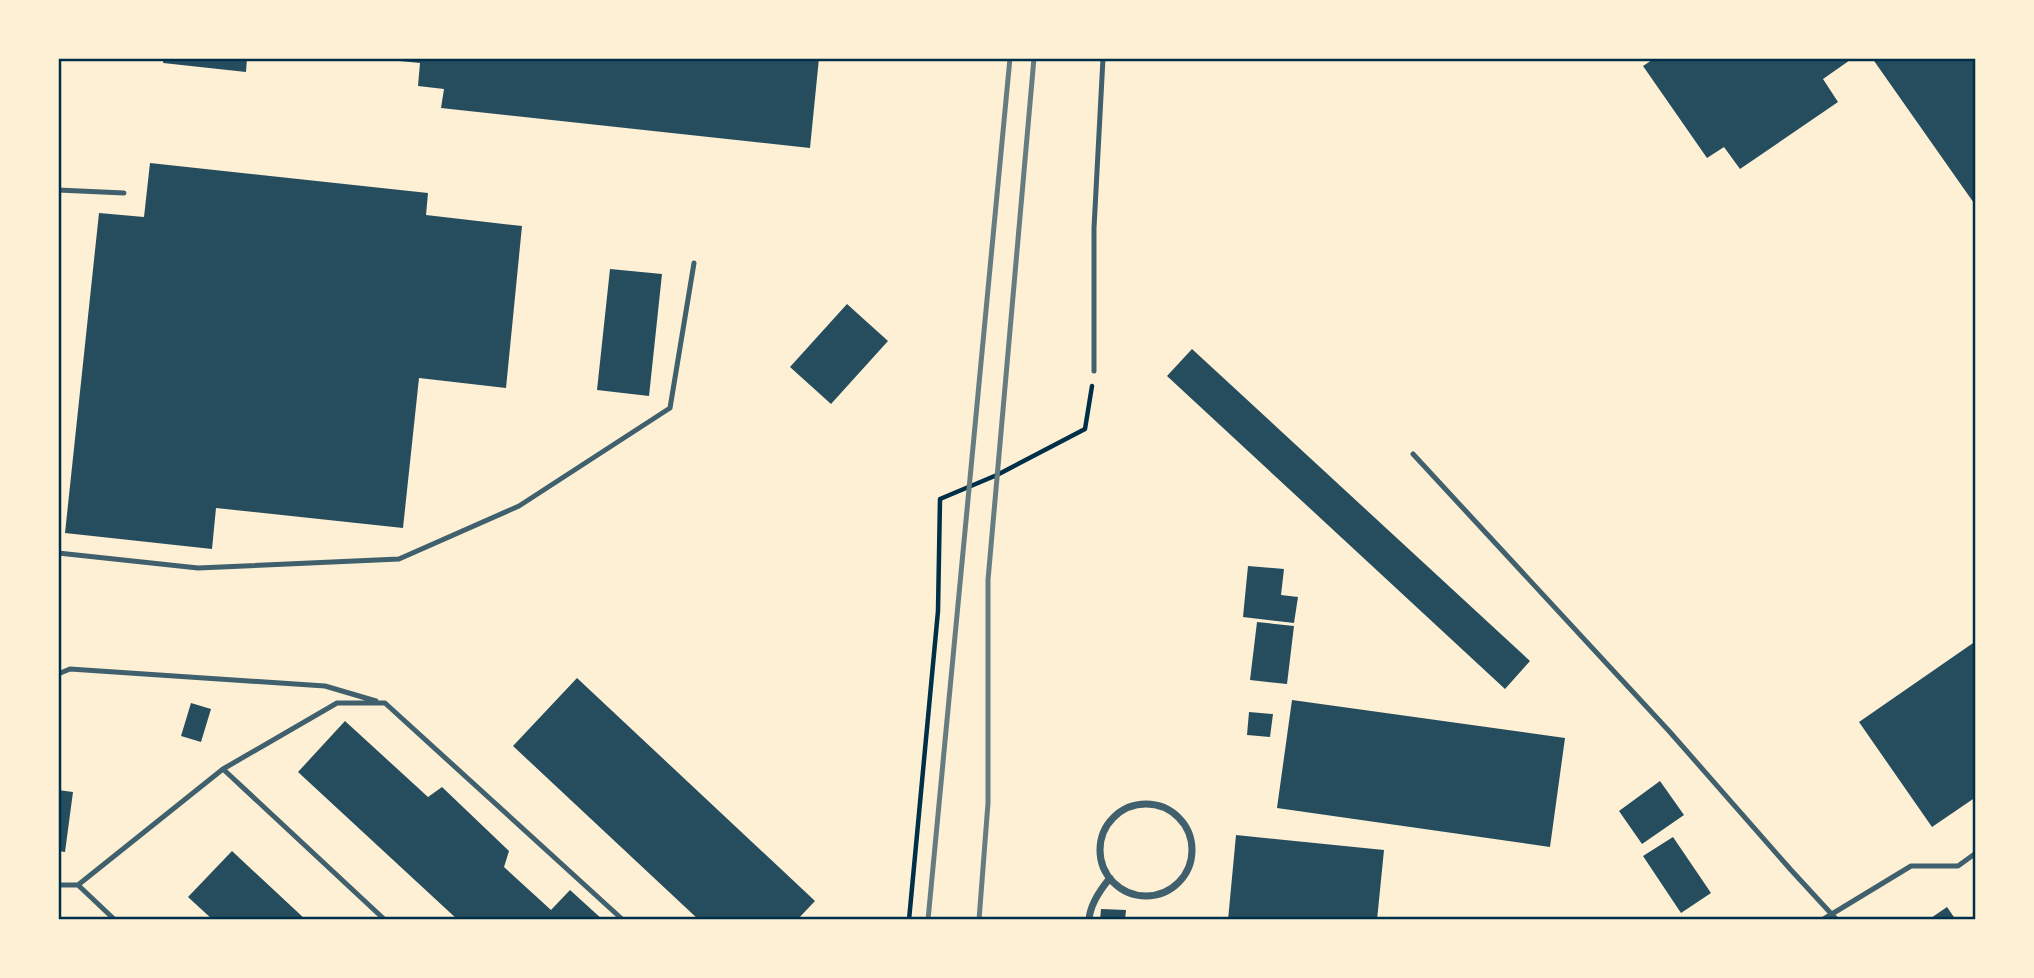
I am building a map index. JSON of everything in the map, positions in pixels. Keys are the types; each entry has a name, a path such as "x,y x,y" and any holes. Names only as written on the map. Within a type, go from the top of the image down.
{"street":[{"path":"1153,804 1179,817 1192,842 1192,857 1188,870 1179,882 1161,893 1139,895 1125,891 1110,877 1101,857 1100,843 1105,829 1114,817 1132,806 1153,804"},
{"path":"1089,920 1090,911 1110,877"}],"lane":[{"path":"1094,371 1094,228 1103,58"},
{"path":"58,190 124,193"},
{"path":"58,553 198,568 399,559 519,506 670,408 694,263"},
{"path":"1413,454 1670,731 1837,920"},
{"path":"58,674 70,669 325,686 385,704 623,920"},
{"path":"58,885 78,885 223,769 337,703 385,704"},
{"path":"223,769 385,920"},
{"path":"1822,920 1911,866 1958,866 1976,853"},
{"path":"78,885 115,920"}],"path":[{"path":"909,920 938,611 940,499 997,475 1085,429 1094,371"}],"building":[{"path":"164,58 247,58 246,72 163,63"},
{"path":"389,58 819,58 810,148 441,108 444,89 418,86 420,63"},
{"path":"1655,58 1853,58 1823,79 1838,102 1740,169 1724,147 1707,158 1643,66"},
{"path":"1872,58 1976,58 1976,206"},
{"path":"150,163 428,193 426,215 522,226 506,388 419,378 403,528 216,508 212,549 65,533 99,213 144,217"},
{"path":"610,269 662,274 649,396 597,390"},
{"path":"847,304 888,341 831,404 790,367"},
{"path":"1192,349 1530,661 1505,689 1167,376"},
{"path":"1248,566 1284,569 1281,595 1298,597 1294,623 1243,617"},
{"path":"1257,622 1294,626 1287,684 1250,680"},
{"path":"1976,641 1976,797 1932,827 1859,722"},
{"path":"577,678 815,901 797,920 699,920 513,746"},
{"path":"1292,700 1565,738 1550,847 1277,808"},
{"path":"191,703 211,709 201,742 181,736"},
{"path":"1249,712 1273,714 1270,737 1247,735"},
{"path":"345,721 428,797 442,787 509,851 504,867 551,910 570,890 603,920 458,920 298,772"},
{"path":"1660,781 1684,815 1642,844 1619,811"},
{"path":"58,790 73,792 65,852 58,851"},
{"path":"1236,835 1384,850 1377,920 1228,920"},
{"path":"1673,837 1711,893 1681,913 1643,856"},
{"path":"232,851 306,920 213,920 188,897"},
{"path":"1947,907 1956,920 1928,920"},
{"path":"1101,909 1126,910 1125,920 1100,920"}],"railway":[{"path":"928,920 1010,58"},
{"path":"979,920 988,803 988,580 1034,58"}]}
